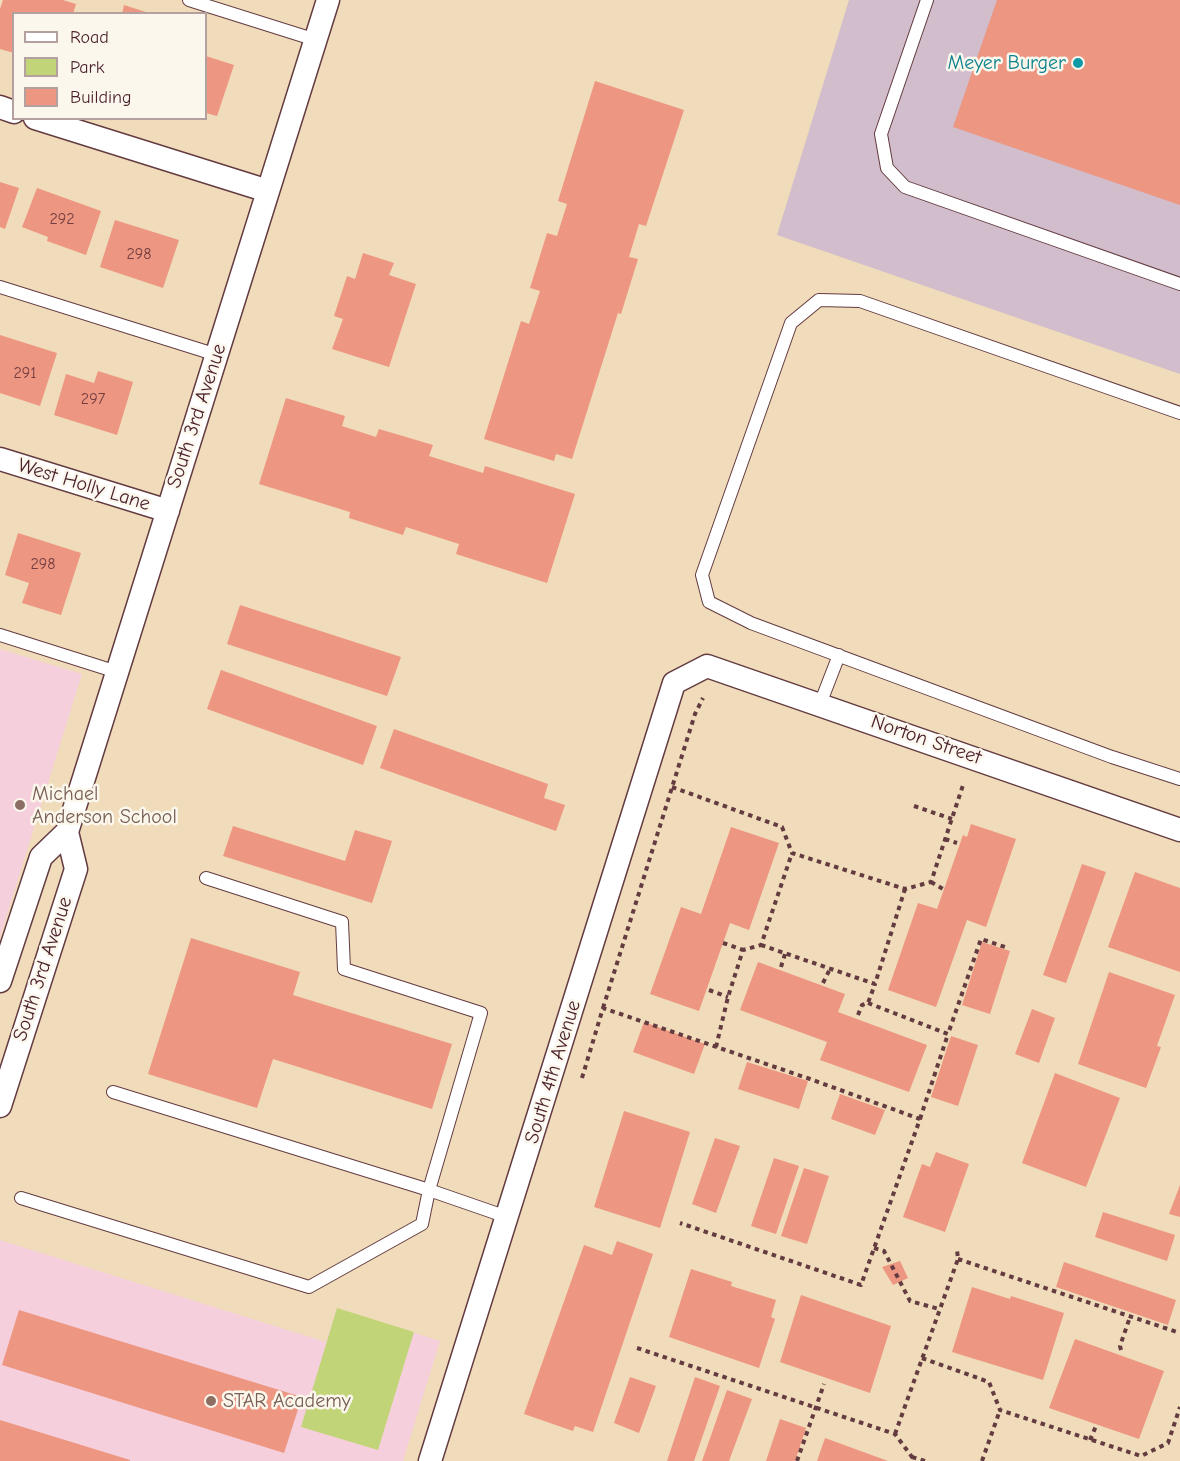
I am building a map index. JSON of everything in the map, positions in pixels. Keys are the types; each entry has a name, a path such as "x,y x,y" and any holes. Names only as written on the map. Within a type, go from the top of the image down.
{"street":[{"name":"South 3rd Avenue","path":"0,981 41,857 67,832 328,0"},
{"path":"42,120 268,191"},
{"name":"West Holly Lane","path":"0,459 168,511"},
{"name":"Norton Street","path":"674,683 707,666 1180,830"},
{"name":"South 4th Avenue","path":"430,1461 674,683"},
{"name":"South 3rd Avenue","path":"0,1106 76,869 67,832"}],"lane":[{"path":"189,0 316,40"},
{"path":"927,0 881,134 887,168 905,187 1180,284"},
{"path":"0,287 217,355"},
{"path":"1180,413 860,301 819,300 791,323 702,575 709,602 751,623 1112,757 1180,779"},
{"path":"0,635 117,672"},
{"path":"820,704 839,655"},
{"path":"21,1198 309,1287 422,1224 429,1190 481,1012 344,969 342,922 206,878"},
{"path":"113,1092 429,1190 507,1217"}],"path":[{"path":"582,1077 695,714 703,698 711,696"},
{"path":"931,882 965,779"},
{"path":"672,787 782,827 792,853 761,945"},
{"path":"914,806 952,819"},
{"path":"945,839 957,843"},
{"path":"792,853 905,889 931,882 943,889"},
{"path":"868,1003 905,889"},
{"path":"680,1223 861,1285 981,939 1008,948"},
{"path":"723,943 743,950 761,945 875,984"},
{"path":"716,1047 728,997 743,950"},
{"path":"781,967 785,954"},
{"path":"823,983 830,969"},
{"path":"709,990 728,997"},
{"path":"858,1015 862,1005 868,1003 948,1034"},
{"path":"603,1008 920,1119"},
{"path":"874,1248 884,1251 910,1301 939,1309"},
{"path":"895,1434 958,1259 957,1250"},
{"path":"958,1259 1180,1333"},
{"path":"1121,1350 1120,1346 1130,1317"},
{"path":"636,1348 895,1434 914,1459 925,1461"},
{"path":"922,1359 989,1382 1000,1410 982,1461"},
{"path":"797,1461 824,1384"},
{"path":"1000,1410 1140,1459 1168,1443 1180,1407"},
{"path":"1090,1440 1096,1426"}],"shaded area":[{"path":"849,0 1180,0 1180,374 777,235"},
{"name":"Michael Anderson School","path":"0,649 82,674 0,937"},
{"name":"STAR Academy","path":"0,1240 326,1342 337,1308 440,1341 403,1461 0,1461"}],"green space":[{"path":"337,1308 414,1332 378,1450 301,1427"}],"building":[{"path":"3,0 63,0 76,4 74,12 12,12 12,52 0,49 0,9"},
{"name":"Meyer Burger","path":"997,0 1180,0 1180,205 953,127"},
{"path":"124,5 146,12 122,12"},
{"path":"207,56 234,65 217,116 207,113"},
{"path":"595,81 684,110 646,226 639,224 629,257 638,259 621,314 618,313 572,459 556,454 554,461 484,439 521,321 529,324 540,291 530,288 547,233 557,236 567,204 558,201"},
{"path":"0,182 19,188 5,229 0,227"},
{"path":"37,188 101,211 86,255 47,241 48,237 22,227"},
{"path":"115,220 179,240 163,288 100,267"},
{"path":"363,253 394,263 389,275 416,284 389,367 332,349 343,319 334,316 347,276 355,279"},
{"path":"0,335 57,353 40,406 0,393"},
{"path":"98,371 133,382 117,435 54,415 66,374 94,383"},
{"path":"286,398 345,416 342,426 376,437 379,429 433,445 429,456 483,473 485,466 575,494 547,583 456,554 459,544 406,527 403,535 349,518 350,512 259,484"},
{"path":"18,533 81,553 61,615 22,603 29,583 5,575"},
{"path":"240,605 401,657 387,696 227,644"},
{"path":"221,670 377,726 363,765 207,709"},
{"path":"394,729 548,784 544,798 565,805 556,831 380,768"},
{"path":"971,824 1016,839 986,927 967,920 936,1007 888,990 918,903 937,909 963,835 967,837"},
{"path":"233,826 345,861 355,830 392,841 372,903 223,856"},
{"path":"731,827 779,843 749,930 730,923 699,1011 650,994 681,907 701,914"},
{"path":"1082,864 1106,872 1066,983 1043,975"},
{"path":"1135,872 1180,888 1180,972 1108,947"},
{"path":"191,938 300,972 293,995 452,1044 432,1109 273,1059 257,1108 148,1074"},
{"path":"982,942 1010,951 990,1014 962,1005"},
{"path":"758,962 845,994 838,1012 927,1045 909,1092 820,1060 827,1042 740,1010"},
{"path":"1109,972 1175,995 1157,1046 1161,1047 1146,1088 1078,1064"},
{"path":"1032,1009 1055,1018 1039,1063 1015,1054"},
{"path":"644,1022 705,1044 694,1074 633,1052"},
{"path":"951,1036 978,1045 958,1106 931,1097"},
{"path":"747,1062 808,1081 799,1109 738,1089"},
{"path":"1055,1073 1120,1098 1086,1187 1022,1163"},
{"path":"840,1094 885,1110 875,1135 831,1119"},
{"path":"624,1111 690,1132 660,1228 594,1207"},
{"path":"715,1138 740,1146 716,1213 692,1204"},
{"path":"936,1152 969,1164 945,1232 903,1217 922,1164 930,1167"},
{"path":"774,1158 799,1166 776,1234 751,1226"},
{"path":"804,1168 829,1176 807,1244 781,1236"},
{"path":"1180,1185 1180,1217 1169,1214"},
{"path":"1103,1212 1175,1235 1167,1261 1095,1237"},
{"path":"617,1241 653,1254 593,1432 575,1426 573,1431 524,1414 584,1245 612,1255"},
{"path":"900,1261 908,1278 893,1285 882,1267"},
{"path":"1064,1262 1176,1300 1168,1325 1056,1287"},
{"path":"691,1269 732,1282 731,1286 776,1300 771,1317 775,1319 759,1368 669,1337"},
{"path":"972,1287 1010,1299 1011,1296 1064,1313 1043,1380 952,1352"},
{"path":"801,1295 891,1326 870,1393 780,1362"},
{"path":"19,1310 302,1397 284,1453 2,1365"},
{"path":"1075,1339 1164,1371 1139,1439 1049,1408"},
{"path":"630,1377 656,1386 639,1433 614,1423"},
{"path":"695,1377 720,1386 694,1461 667,1461"},
{"path":"727,1390 752,1399 729,1461 702,1461"},
{"path":"780,1419 806,1428 795,1461 766,1461"},
{"path":"0,1420 130,1460 130,1461 0,1461"},
{"path":"825,1438 888,1461 817,1461"}],"place":[{"name":"Meyer Burger","path":"1078,63"},
{"name":"Michael Anderson School","path":"20,805"},
{"name":"STAR Academy","path":"211,1401"}]}
